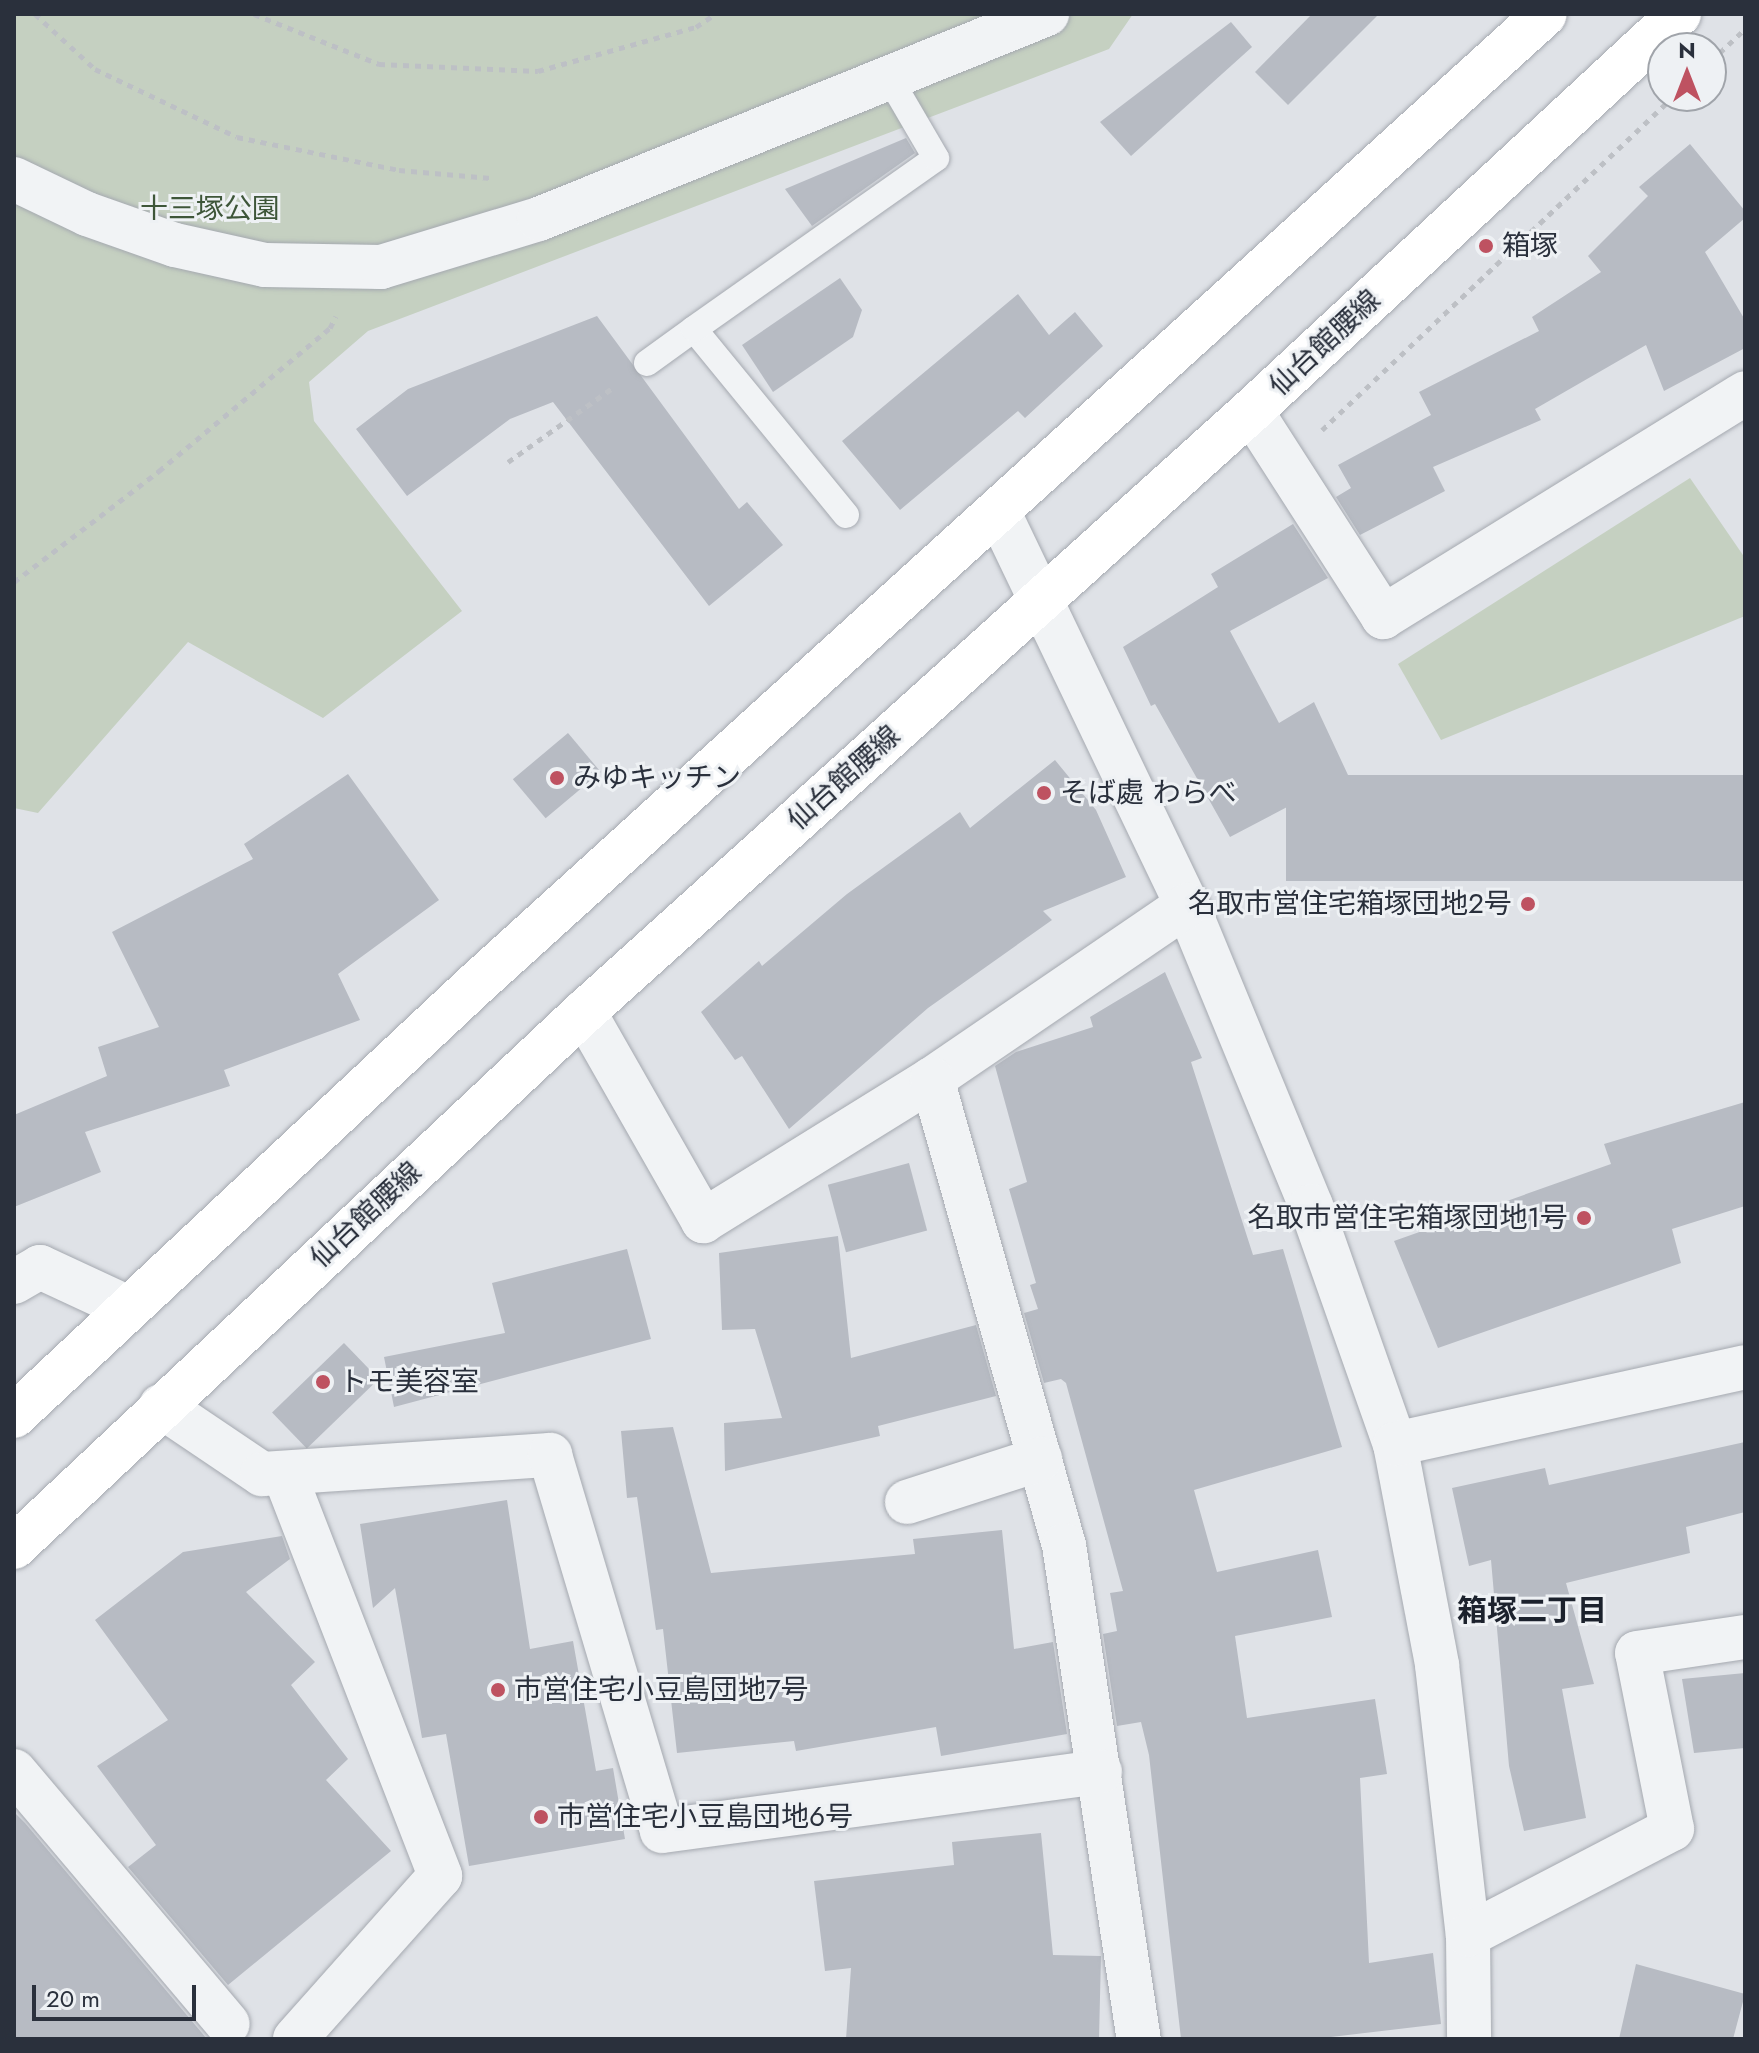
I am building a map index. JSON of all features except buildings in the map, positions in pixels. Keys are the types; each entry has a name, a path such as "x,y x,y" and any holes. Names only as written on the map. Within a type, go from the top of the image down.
{"main road":[{"path":"14,1416 126,1307 1545,14"},
{"name":"仙台館腰線","path":"14,1547 584,1012 1251,411 1679,14"}],"street":[{"path":"14,179 87,214 175,245 265,265 381,267 539,219 891,81 1047,14"},
{"path":"1251,411 1383,617 1745,393"},
{"path":"998,511 1187,905 1311,1206 1395,1444 1437,1665 1468,1935 1469,2039"},
{"path":"584,1012 703,1221 932,1079 1187,905"},
{"path":"932,1079 1064,1545 1139,2039"},
{"path":"14,1282 40,1267 126,1307"},
{"path":"1395,1444 1745,1367"},
{"path":"161,1406 262,1474 550,1455 662,1831 1100,1772"},
{"path":"907,1502 1040,1459"},
{"path":"284,1473 440,1876 295,2039"},
{"path":"1468,1935 1672,1829 1637,1653 1745,1637"},
{"path":"14,1771 228,2024"}],"lane":[{"path":"647,363 936,158 891,81"},
{"path":"694,329 846,515"}],"path":[{"path":"35,14 95,69 237,137 399,170 524,182 539,219"},
{"path":"254,14 379,64 538,71 696,27 715,14"},
{"path":"1727,46 1745,29"},
{"path":"1310,442 1657,112"},
{"path":"14,582 159,471 330,328 365,267"},
{"path":"508,462 647,363"}],"green space":[{"name":"十三塚公園","path":"14,14 1133,14 1109,49 368,331 309,382 314,421 462,611 323,718 188,642 38,813 14,808"},
{"path":"1690,478 1745,558 1745,616 1441,740 1398,664"}],"place":[{"name":"箱塚","path":"1486,246"},
{"name":"みゆキッチン","path":"557,778"},
{"name":"そば處 わらべ","path":"1044,793"},
{"name":"名取市営住宅箱塚団地2号","path":"1528,904"},
{"name":"名取市営住宅箱塚団地1号","path":"1584,1218"},
{"name":"トモ美容室","path":"323,1382"},
{"name":"市営住宅小豆島団地7号","path":"498,1690"},
{"name":"市営住宅小豆島団地6号","path":"541,1817"}],"district":[{"name":"箱塚二丁目","path":"1532,1611"}]}
